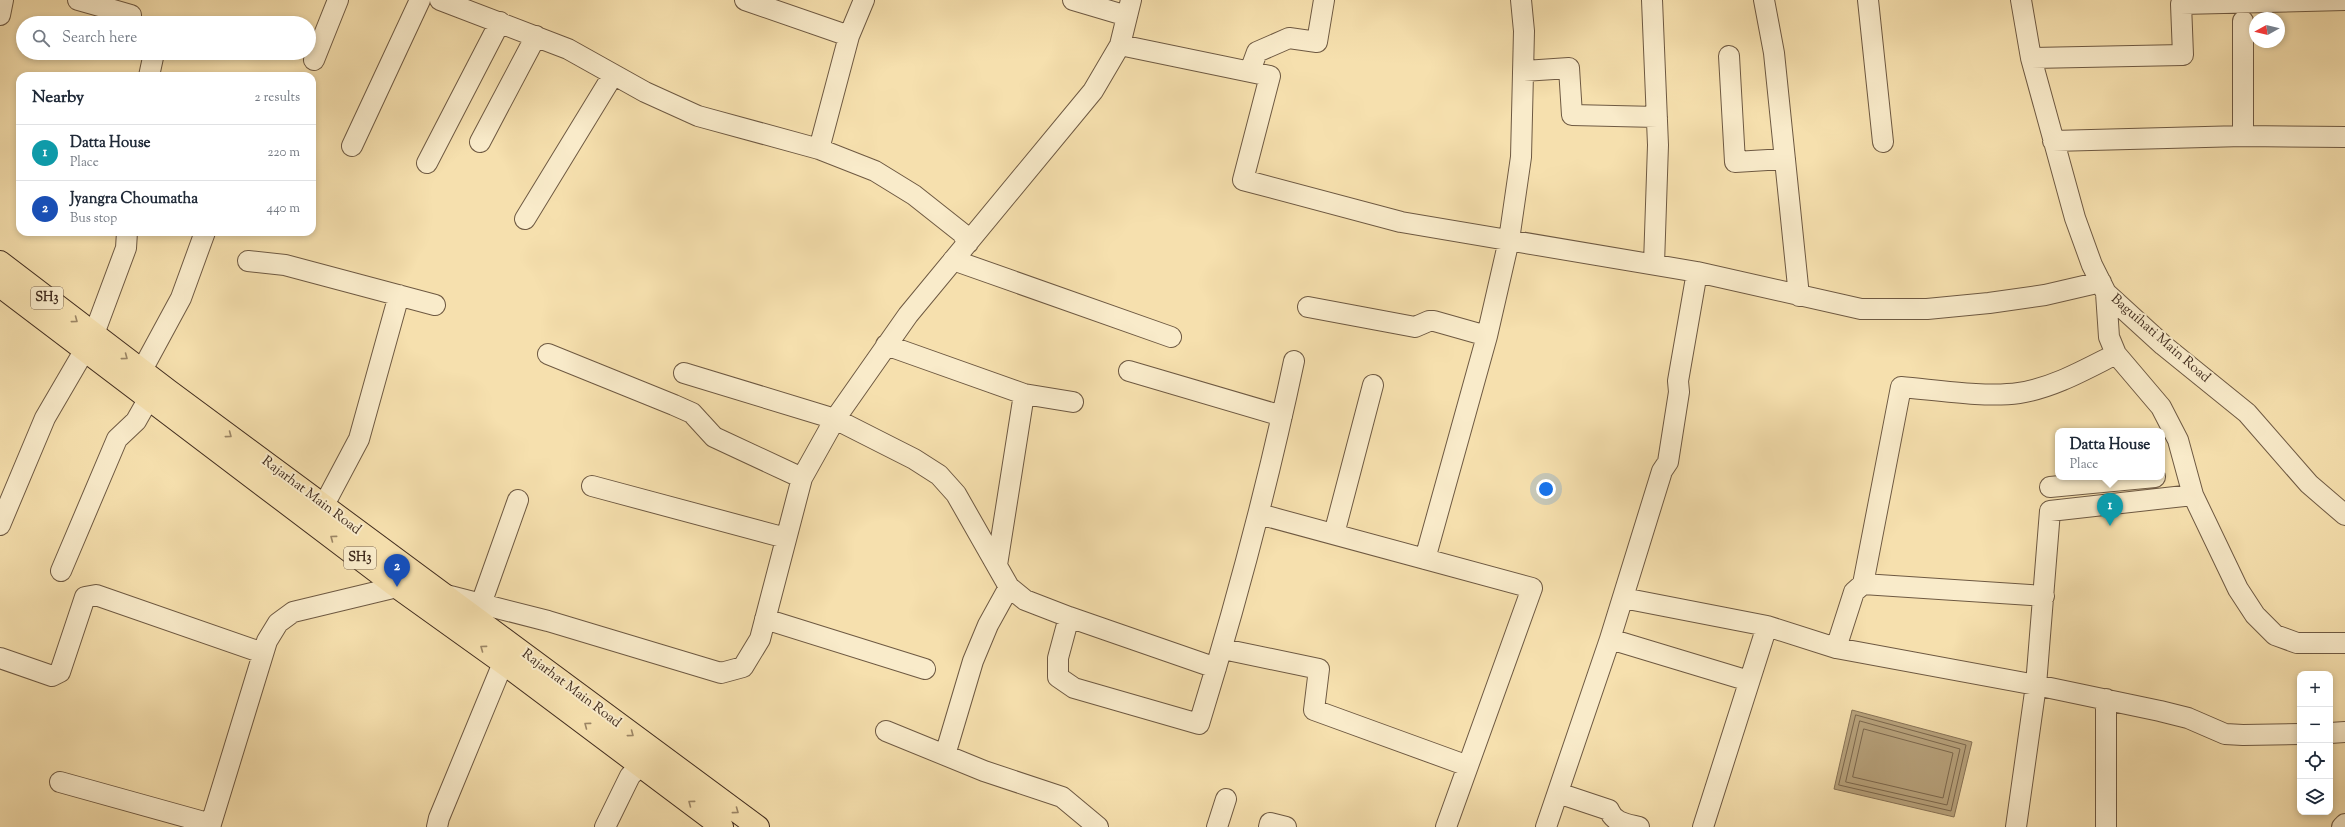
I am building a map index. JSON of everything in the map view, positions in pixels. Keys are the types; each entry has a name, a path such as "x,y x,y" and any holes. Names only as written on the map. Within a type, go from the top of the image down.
{"main road":[{"name":"Rajarhat Main Road","path":"0,262 149,398 397,587 437,602 758,827"},
{"name":"Rajarhat Main Road","path":"0,286 88,341 142,370 410,570 437,602 503,663 722,827"}],"street":[{"path":"0,15 3,0"},
{"path":"78,0 132,13"},
{"path":"316,55 338,0"},
{"path":"352,146 420,0"},
{"path":"440,0 568,49 645,92 698,116 819,149 875,171 914,195 962,233 968,243"},
{"path":"744,0 849,36"},
{"path":"819,149 849,36 864,0"},
{"path":"437,602 480,604 548,621 721,673 743,667 760,639 802,478 835,419 908,315 1094,91 1120,45 1129,8 1074,0"},
{"path":"1250,71 1257,52 1289,38 1317,42 1324,0"},
{"path":"1426,559 1488,336 1509,240 1521,157 1524,32 1521,0"},
{"path":"1652,0 1657,117 1654,264"},
{"path":"1764,0 1774,53 1799,296"},
{"path":"1868,0 1883,142"},
{"name":"Baguihati Main Road","path":"2021,0 2031,58 2074,218 2104,288 2163,345 2247,413 2309,484 2345,515"},
{"path":"2031,58 2183,55 2181,2 2345,0"},
{"path":"2243,136 2244,21"},
{"path":"427,163 500,22"},
{"path":"480,142 536,36"},
{"path":"1120,45 1270,76 1243,180 1401,222 1697,272 1861,309 1927,309 2104,288 2109,337 2116,354 2161,407 2178,440 2193,495 2238,589 2255,615 2275,635 2297,643 2345,643"},
{"path":"1729,56 1735,162 1785,159"},
{"path":"149,72 152,60"},
{"path":"1523,71 1569,68 1572,115 1657,117"},
{"path":"525,219 613,75"},
{"path":"2054,141 2243,136 2345,137"},
{"path":"0,525 45,418 88,341 126,248 127,236"},
{"path":"142,370 181,298 204,236"},
{"path":"953,260 1171,338"},
{"path":"248,261 285,265 435,305"},
{"path":"1546,827 1610,639 1662,470 1668,462 1679,392 1678,381 1697,272"},
{"path":"324,506 359,439 398,295"},
{"path":"1308,307 1415,327 1429,320 1488,336"},
{"path":"886,345 1024,394 1073,402"},
{"path":"548,354 692,413 714,437 802,478"},
{"path":"1836,648 1854,592 1863,584 1901,387 1999,394 2020,393 2065,378 2116,354"},
{"path":"1070,617 1058,658 1058,677 1074,688 1199,724 1223,649 1259,514 1294,362"},
{"path":"1129,371 1282,416"},
{"path":"684,373 835,419 908,455 939,475 956,494 1009,587 1025,600 1216,668"},
{"path":"1334,534 1374,385"},
{"path":"996,565 1024,394"},
{"path":"60,571 117,439 136,421 149,398"},
{"path":"2165,476 2187,474"},
{"path":"2050,487 2124,480"},
{"path":"592,486 786,538"},
{"path":"2016,827 2036,685 2050,511 2193,495"},
{"path":"480,604 518,500"},
{"path":"1259,514 1532,588 1446,827"},
{"path":"60,782 211,826 263,653 267,641 278,623 293,612 397,587 410,570"},
{"path":"1863,584 2044,596"},
{"path":"945,755 973,661 988,625 1009,587"},
{"path":"0,658 52,676 60,672 85,597 96,595 263,653"},
{"path":"1622,598 1767,626 1836,648 2106,699 2188,718 2225,734 2243,736 2297,734"},
{"path":"765,619 925,669"},
{"path":"1703,827 1767,626"},
{"path":"1610,639 1749,681"},
{"path":"1223,649 1319,669 1314,710 1468,766"},
{"path":"437,827 439,818 503,663"},
{"path":"2106,699 2106,827"},
{"path":"886,731 984,771 1062,797 1098,827"},
{"path":"2333,733 2345,732"},
{"path":"605,827 630,776 641,765"},
{"path":"1558,793 1609,810 1611,816 1619,822 1639,827"},
{"path":"1217,827 1226,799"},
{"path":"1269,827 1270,823 1286,827"},
{"path":"2342,827 2345,824"}],"water":[{"path":"1852,710 1972,742 1954,817 1834,789"}],"place":[{"name":"Datta House","path":"2110,526"},
{"name":"Jyangra Choumatha","path":"397,587"}]}
